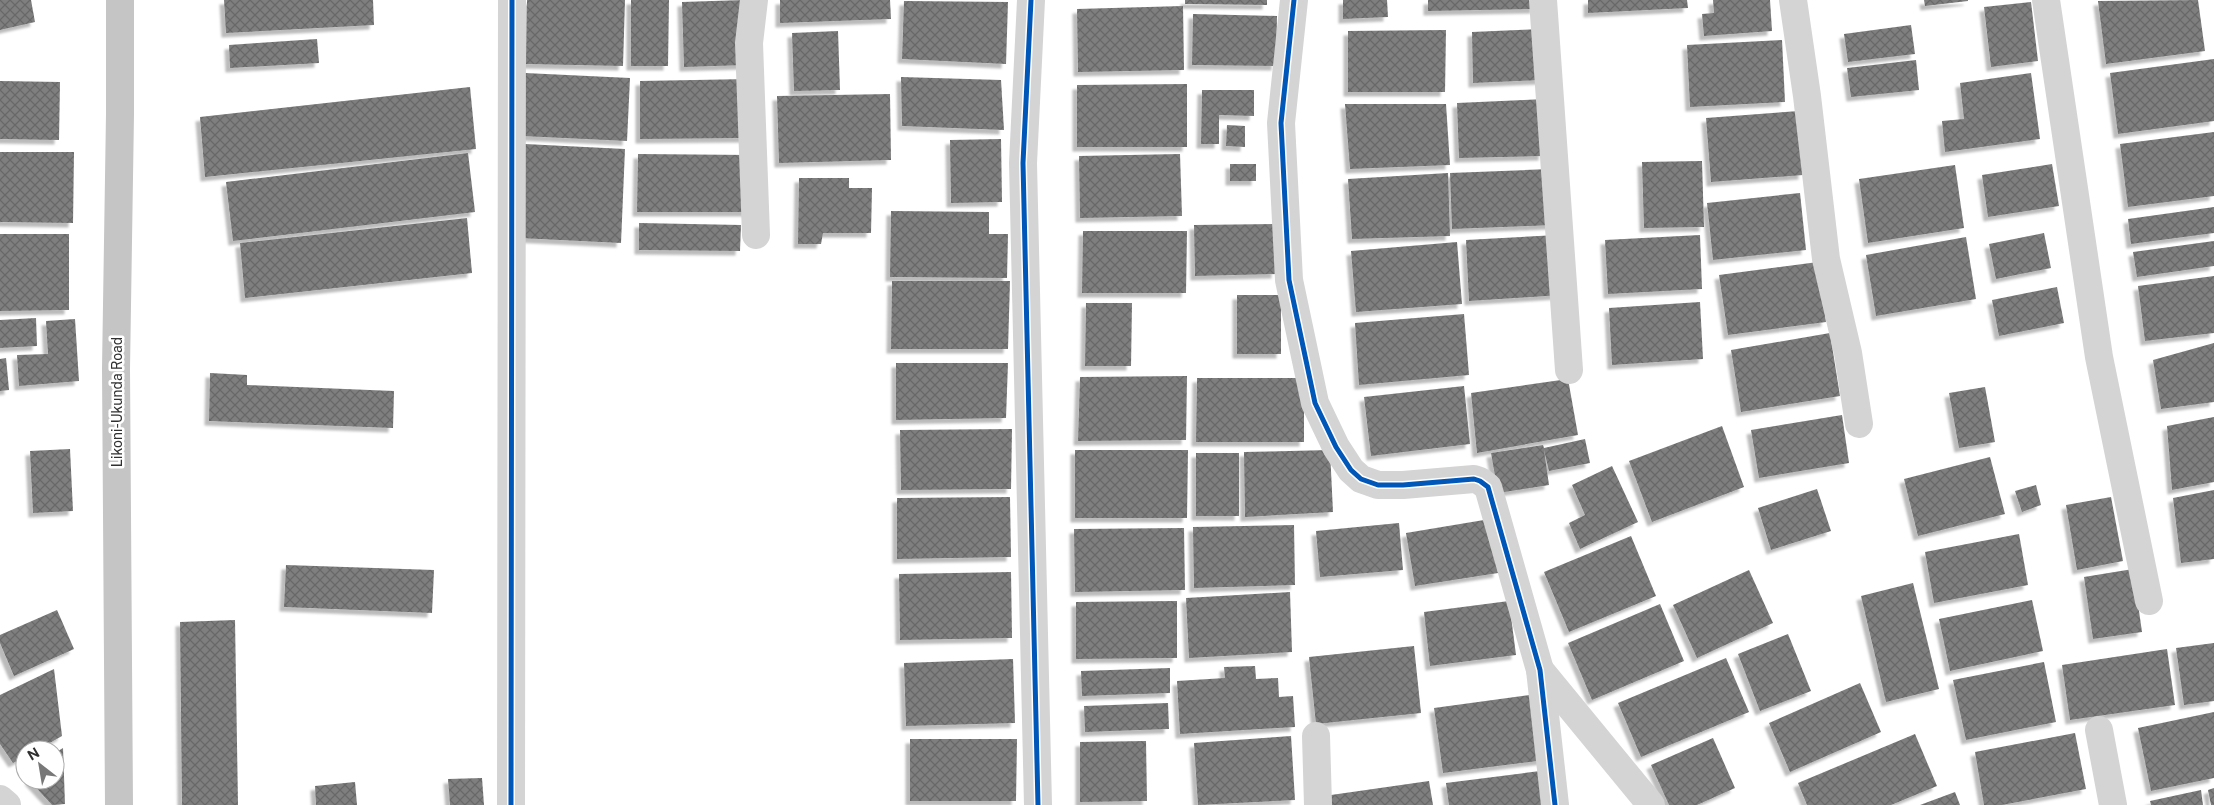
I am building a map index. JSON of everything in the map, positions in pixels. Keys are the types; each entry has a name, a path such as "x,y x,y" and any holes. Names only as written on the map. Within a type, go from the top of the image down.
{"highway":[{"name":"Likoni-Ukunda Road","path":"119,805 116,369 120,0"}],"street":[{"path":"510,805 512,0"},
{"path":"754,0 749,43 756,234"},
{"path":"1031,0 1023,163 1038,805"},
{"path":"1294,0 1281,123 1289,280 1315,403 1336,447 1351,470 1362,479 1386,485 1474,479 1488,487 1540,670 1555,805"},
{"path":"1544,0 1569,370"},
{"path":"1793,0 1807,96 1826,259 1848,353 1859,424"},
{"path":"2046,0 2099,358 2148,601"},
{"path":"1540,670 1651,805"},
{"path":"2099,730 2113,805"},
{"path":"1316,736 1318,805"},
{"path":"0,799 7,805"}],"building":[{"path":"0,0 31,0 35,22 0,30"},
{"path":"224,0 373,0 374,25 226,33"},
{"path":"527,0 625,0 623,66 526,64"},
{"path":"631,0 669,0 668,66 631,66"},
{"path":"744,0 746,65 684,67 682,2"},
{"path":"780,0 890,0 891,19 780,23"},
{"path":"1185,0 1267,0 1267,5 1185,4"},
{"path":"1343,0 1387,0 1388,17 1343,19"},
{"path":"1428,0 1535,0 1535,9 1428,11"},
{"path":"1588,0 1687,0 1688,8 1588,13"},
{"path":"1713,0 1770,0 1772,31 1704,36 1702,14 1714,13"},
{"path":"1924,0 1968,0 1968,1 1925,6"},
{"path":"2198,0 2205,51 2106,64 2098,1"},
{"path":"904,1 1008,2 1006,64 902,59"},
{"path":"2031,2 2038,61 1991,67 1984,7"},
{"path":"1183,6 1184,70 1078,72 1077,9"},
{"path":"1193,14 1277,16 1276,66 1192,65"},
{"path":"1911,25 1915,54 1848,62 1844,34"},
{"path":"1542,29 1543,80 1473,83 1472,32"},
{"path":"1446,30 1445,92 1348,92 1348,31"},
{"path":"838,31 840,90 794,91 792,33"},
{"path":"317,39 319,63 230,68 229,45"},
{"path":"1782,40 1785,102 1690,107 1687,45"},
{"path":"2214,59 2214,121 2118,134 2110,73"},
{"path":"1916,60 1919,90 1851,97 1847,68"},
{"path":"525,73 630,78 627,141 522,136"},
{"path":"2031,73 2040,139 1945,152 1942,121 1964,119 1960,83"},
{"path":"901,77 1001,80 1004,130 902,126"},
{"path":"749,79 749,138 640,139 640,81"},
{"path":"0,81 60,82 59,140 0,139"},
{"path":"1187,84 1187,147 1077,147 1077,85"},
{"path":"470,87 476,149 205,177 200,117"},
{"path":"1202,90 1254,90 1254,116 1219,115 1219,144 1201,144"},
{"path":"890,94 891,160 779,163 777,96"},
{"path":"1545,99 1543,156 1459,158 1457,103"},
{"path":"1345,104 1446,104 1450,165 1350,169"},
{"path":"1799,111 1803,175 1711,182 1706,118"},
{"path":"1227,125 1245,126 1245,147 1226,146"},
{"path":"2214,132 2214,196 2128,207 2120,144"},
{"path":"1001,139 1002,202 951,203 950,140"},
{"path":"525,144 625,149 621,243 519,238"},
{"path":"0,152 74,152 73,223 0,222"},
{"path":"468,153 475,212 233,241 226,182"},
{"path":"638,154 750,155 750,212 637,212"},
{"path":"1180,154 1182,216 1080,218 1079,156"},
{"path":"1702,161 1704,227 1644,228 1642,162"},
{"path":"1230,164 1256,164 1256,181 1230,181"},
{"path":"2052,164 2059,206 1988,217 1982,175"},
{"path":"1955,165 1964,228 1868,243 1859,179"},
{"path":"1551,169 1553,225 1452,229 1450,173"},
{"path":"1448,173 1450,236 1352,239 1348,179"},
{"path":"799,178 849,178 849,188 872,188 871,233 823,233 821,244 798,244"},
{"path":"1800,193 1806,250 1713,260 1707,203"},
{"path":"2214,207 2214,233 2131,244 2128,219"},
{"path":"891,211 989,212 989,234 1008,234 1007,278 890,277"},
{"path":"467,218 472,273 245,298 240,243"},
{"path":"639,223 741,225 740,251 639,250"},
{"path":"1275,224 1276,274 1195,276 1194,225"},
{"path":"1083,231 1187,231 1186,293 1082,293"},
{"path":"2044,233 2051,268 1996,279 1989,244"},
{"path":"0,234 69,234 69,310 0,311"},
{"path":"1558,235 1561,295 1469,301 1466,240"},
{"path":"1700,235 1702,289 1608,294 1605,240"},
{"path":"1966,237 1976,299 1876,316 1866,255"},
{"path":"2214,241 2214,266 2137,277 2133,252"},
{"path":"1457,242 1462,304 1356,312 1351,251"},
{"path":"1818,262 1826,322 1728,335 1719,275"},
{"path":"2214,276 2214,333 2145,341 2138,286"},
{"path":"892,281 1010,281 1008,349 891,349"},
{"path":"2057,287 2064,323 1999,336 1992,300"},
{"path":"1237,295 1281,295 1281,354 1237,354"},
{"path":"1700,302 1703,359 1612,365 1609,308"},
{"path":"1086,303 1132,303 1131,366 1085,366"},
{"path":"1464,314 1469,375 1359,385 1355,323"},
{"path":"36,318 37,346 0,348 0,320"},
{"path":"75,319 79,381 19,386 17,355 48,354 46,321"},
{"path":"1830,333 1840,396 1741,412 1731,350"},
{"path":"2214,343 2214,402 2161,409 2153,360"},
{"path":"6,358 9,390 0,391 0,359"},
{"path":"896,363 1008,363 1006,418 896,420"},
{"path":"210,373 247,375 247,385 394,391 393,428 209,421"},
{"path":"1187,376 1186,440 1078,441 1080,377"},
{"path":"1197,378 1304,378 1304,442 1196,442"},
{"path":"1568,379 1578,435 1477,453 1471,393"},
{"path":"1464,386 1470,444 1371,456 1364,397"},
{"path":"1985,387 1995,442 1959,448 1949,393"},
{"path":"1842,415 1849,463 1759,478 1751,430"},
{"path":"2214,417 2214,482 2172,490 2167,426"},
{"path":"1722,426 1744,487 1652,522 1629,461"},
{"path":"1012,429 1011,489 901,490 900,430"},
{"path":"1585,439 1590,463 1549,471 1544,450 1549,485 1498,493 1491,453 1543,445 1544,448"},
{"path":"70,449 73,511 33,513 30,451"},
{"path":"1075,450 1188,450 1187,518 1075,518"},
{"path":"1330,450 1333,512 1245,517 1244,452"},
{"path":"1196,453 1239,453 1239,516 1196,516"},
{"path":"1990,457 2005,514 1918,536 1904,479"},
{"path":"1612,466 1638,522 1580,549 1569,523 1585,515 1572,485"},
{"path":"2036,485 2041,505 2022,512 2015,491"},
{"path":"1817,489 1831,531 1771,550 1758,508"},
{"path":"2214,490 2214,559 2181,563 2173,498"},
{"path":"1010,497 1011,557 897,559 897,498"},
{"path":"2111,497 2123,561 2077,570 2066,505"},
{"path":"1490,519 1498,573 1415,586 1406,533"},
{"path":"1399,523 1403,570 1320,577 1316,531"},
{"path":"1294,525 1295,585 1194,588 1193,527"},
{"path":"1184,528 1185,590 1075,592 1074,529"},
{"path":"2019,534 2028,585 1934,603 1925,552"},
{"path":"1631,536 1656,596 1569,632 1544,572"},
{"path":"286,565 434,570 432,613 284,607"},
{"path":"2133,569 2142,632 2093,639 2084,577"},
{"path":"1749,570 1773,623 1697,658 1673,605"},
{"path":"1011,572 1012,638 900,640 899,574"},
{"path":"1913,583 1939,689 1886,702 1861,596"},
{"path":"1290,592 1292,652 1189,658 1186,598"},
{"path":"2032,600 2043,651 1950,671 1939,619"},
{"path":"1177,601 1177,658 1076,659 1076,602"},
{"path":"1509,601 1516,655 1430,666 1424,612"},
{"path":"1660,604 1684,661 1592,700 1568,643"},
{"path":"57,610 74,649 14,676 0,643 0,635"},
{"path":"235,620 238,805 182,805 180,622"},
{"path":"1788,634 1811,691 1760,711 1738,654"},
{"path":"2214,643 2214,701 2184,705 2176,648"},
{"path":"1414,646 1421,713 1316,724 1309,657"},
{"path":"2167,649 2175,705 2070,720 2062,665"},
{"path":"1726,658 1749,712 1641,757 1618,703"},
{"path":"1013,659 1015,723 906,726 904,663"},
{"path":"2044,662 2056,722 1966,740 1953,680"},
{"path":"1255,666 1256,679 1278,678 1279,697 1293,696 1295,727 1180,734 1177,681 1225,678 1224,667"},
{"path":"1170,668 1170,693 1082,696 1081,671"},
{"path":"54,669 62,736 55,740 15,740 15,762 13,763 0,744 0,695"},
{"path":"1860,683 1881,732 1790,772 1769,723"},
{"path":"1537,694 1545,760 1443,773 1434,708"},
{"path":"1168,703 1169,729 1085,732 1084,706"},
{"path":"2214,712 2214,778 2151,791 2138,728"},
{"path":"2075,733 2086,789 2002,805 1984,805 1975,752"},
{"path":"1915,734 1937,786 1891,805 1807,805 1798,783"},
{"path":"1291,736 1295,800 1198,805 1194,743"},
{"path":"1713,738 1735,788 1697,805 1669,805 1651,765"},
{"path":"910,739 1017,739 1016,801 910,801"},
{"path":"1146,741 1147,801 1080,802 1080,742"},
{"path":"1548,770 1552,805 1449,805 1446,783"},
{"path":"482,778 484,805 450,805 448,779"},
{"path":"1429,781 1433,805 1332,805 1331,795"},
{"path":"355,782 357,805 316,805 315,786"},
{"path":"2214,788 2214,805 2211,805 2208,790"},
{"path":"38,790 64,790 65,804 52,805"},
{"path":"2201,790 2203,805 2151,805 2150,801"},
{"path":"1955,792 1960,805 1920,805"}],"cycle path":[{"path":"511,805 512,0"},
{"path":"1031,0 1023,163 1038,805"},
{"path":"1294,0 1281,123 1289,280 1315,403 1336,447 1351,470 1361,479 1378,485 1403,485 1474,479 1488,487 1540,670 1555,805"}]}
